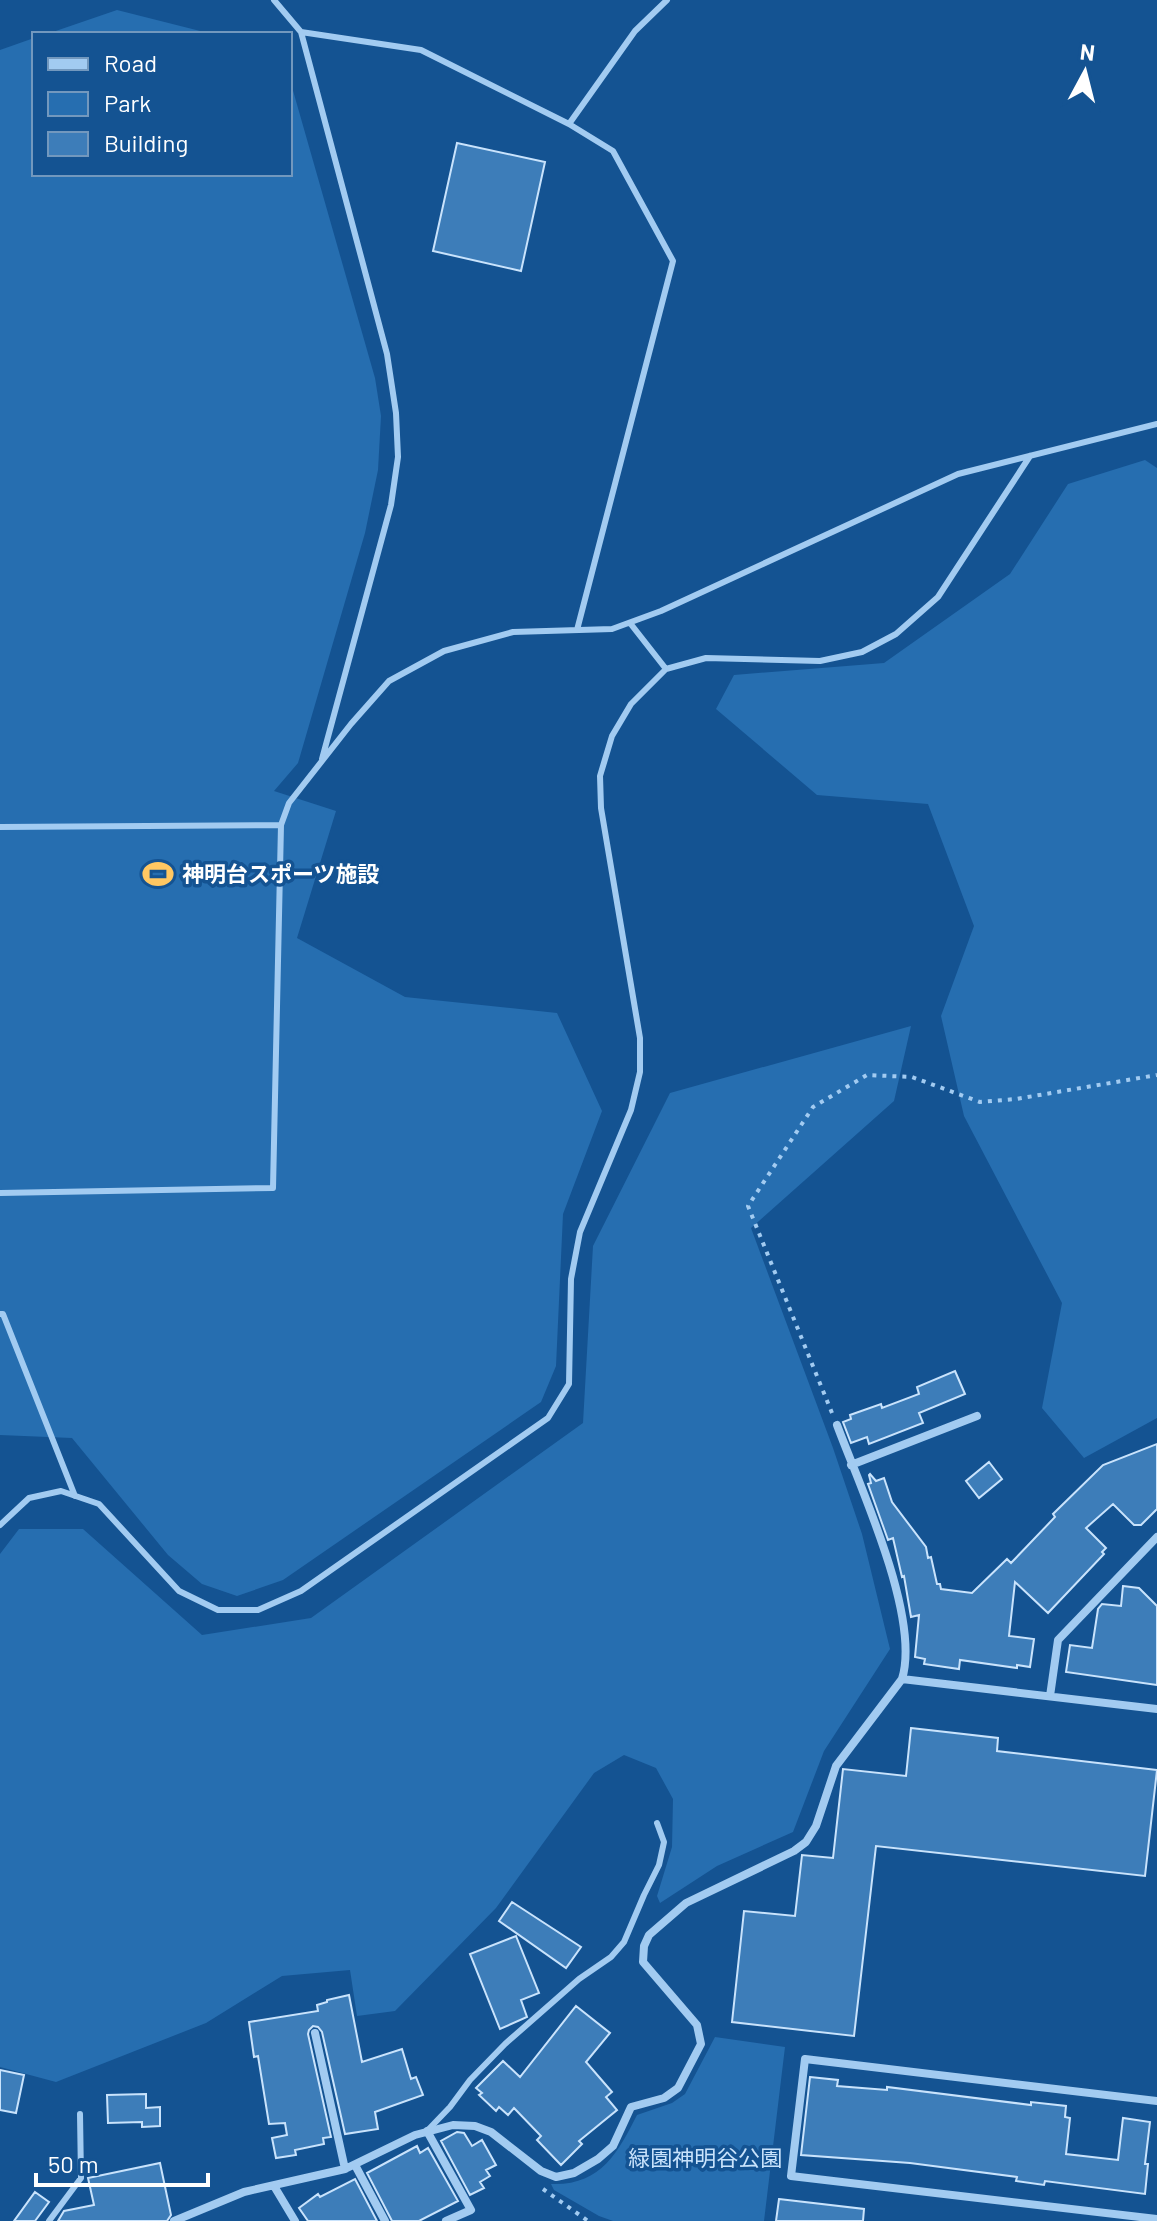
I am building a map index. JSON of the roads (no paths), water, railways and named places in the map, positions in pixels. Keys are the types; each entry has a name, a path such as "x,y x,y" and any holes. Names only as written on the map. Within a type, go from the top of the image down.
{"street":[{"path":"851,1465 977,1416"},
{"path":"174,2221 244,2192 345,2169 427,2131 453,2125 475,2126 491,2132 541,2171 556,2177 574,2173 613,2146 631,2107 664,2098 678,2088 701,2044 697,2025 643,1962 644,1946 649,1935 686,1903 794,1851 806,1842 816,1826 836,1766 902,1679 907,1665 906,1632 884,1549 837,1425"},
{"path":"1050,1696 1058,1640 1157,1537"},
{"path":"902,1679 1157,1709"},
{"path":"315,2033 345,2169"},
{"path":"1157,2101 805,2059 791,2176 1157,2219"},
{"path":"427,2131 471,2210 446,2221"},
{"path":"355,2165 385,2221"},
{"path":"274,2186 295,2221"}],"lane":[{"path":"274,0 301,32 387,354 396,413 398,457 391,505 322,762"},
{"path":"569,124 635,31 667,0"},
{"path":"301,32 421,50 569,124 613,151 673,261 577,630"},
{"path":"0,1193 273,1188 281,825 289,803 389,681 444,651 513,632 612,629 630,623 958,474 1157,424"},
{"path":"0,1525 29,1498 61,1491 99,1504 179,1591 218,1610 258,1610 301,1591 548,1418 569,1384 571,1279 580,1232 631,1110 640,1072 640,1038 601,808 600,776 612,736 631,704 666,669 706,658 820,661 862,652 896,634 938,597 1030,456"},
{"path":"630,623 666,669"},
{"path":"0,827 281,825"},
{"path":"0,1314 3,1314 75,1496"},
{"path":"427,2131 505,2044 579,1979 611,1957 624,1942 659,1865 664,1842 657,1823"},
{"path":"49,2221 81,2178 80,2114"}],"place":[{"name":"神明台スポーツ施設","path":"158,874"}],"park label":[{"name":"緑園神明谷公園","path":"705,2158"}]}
